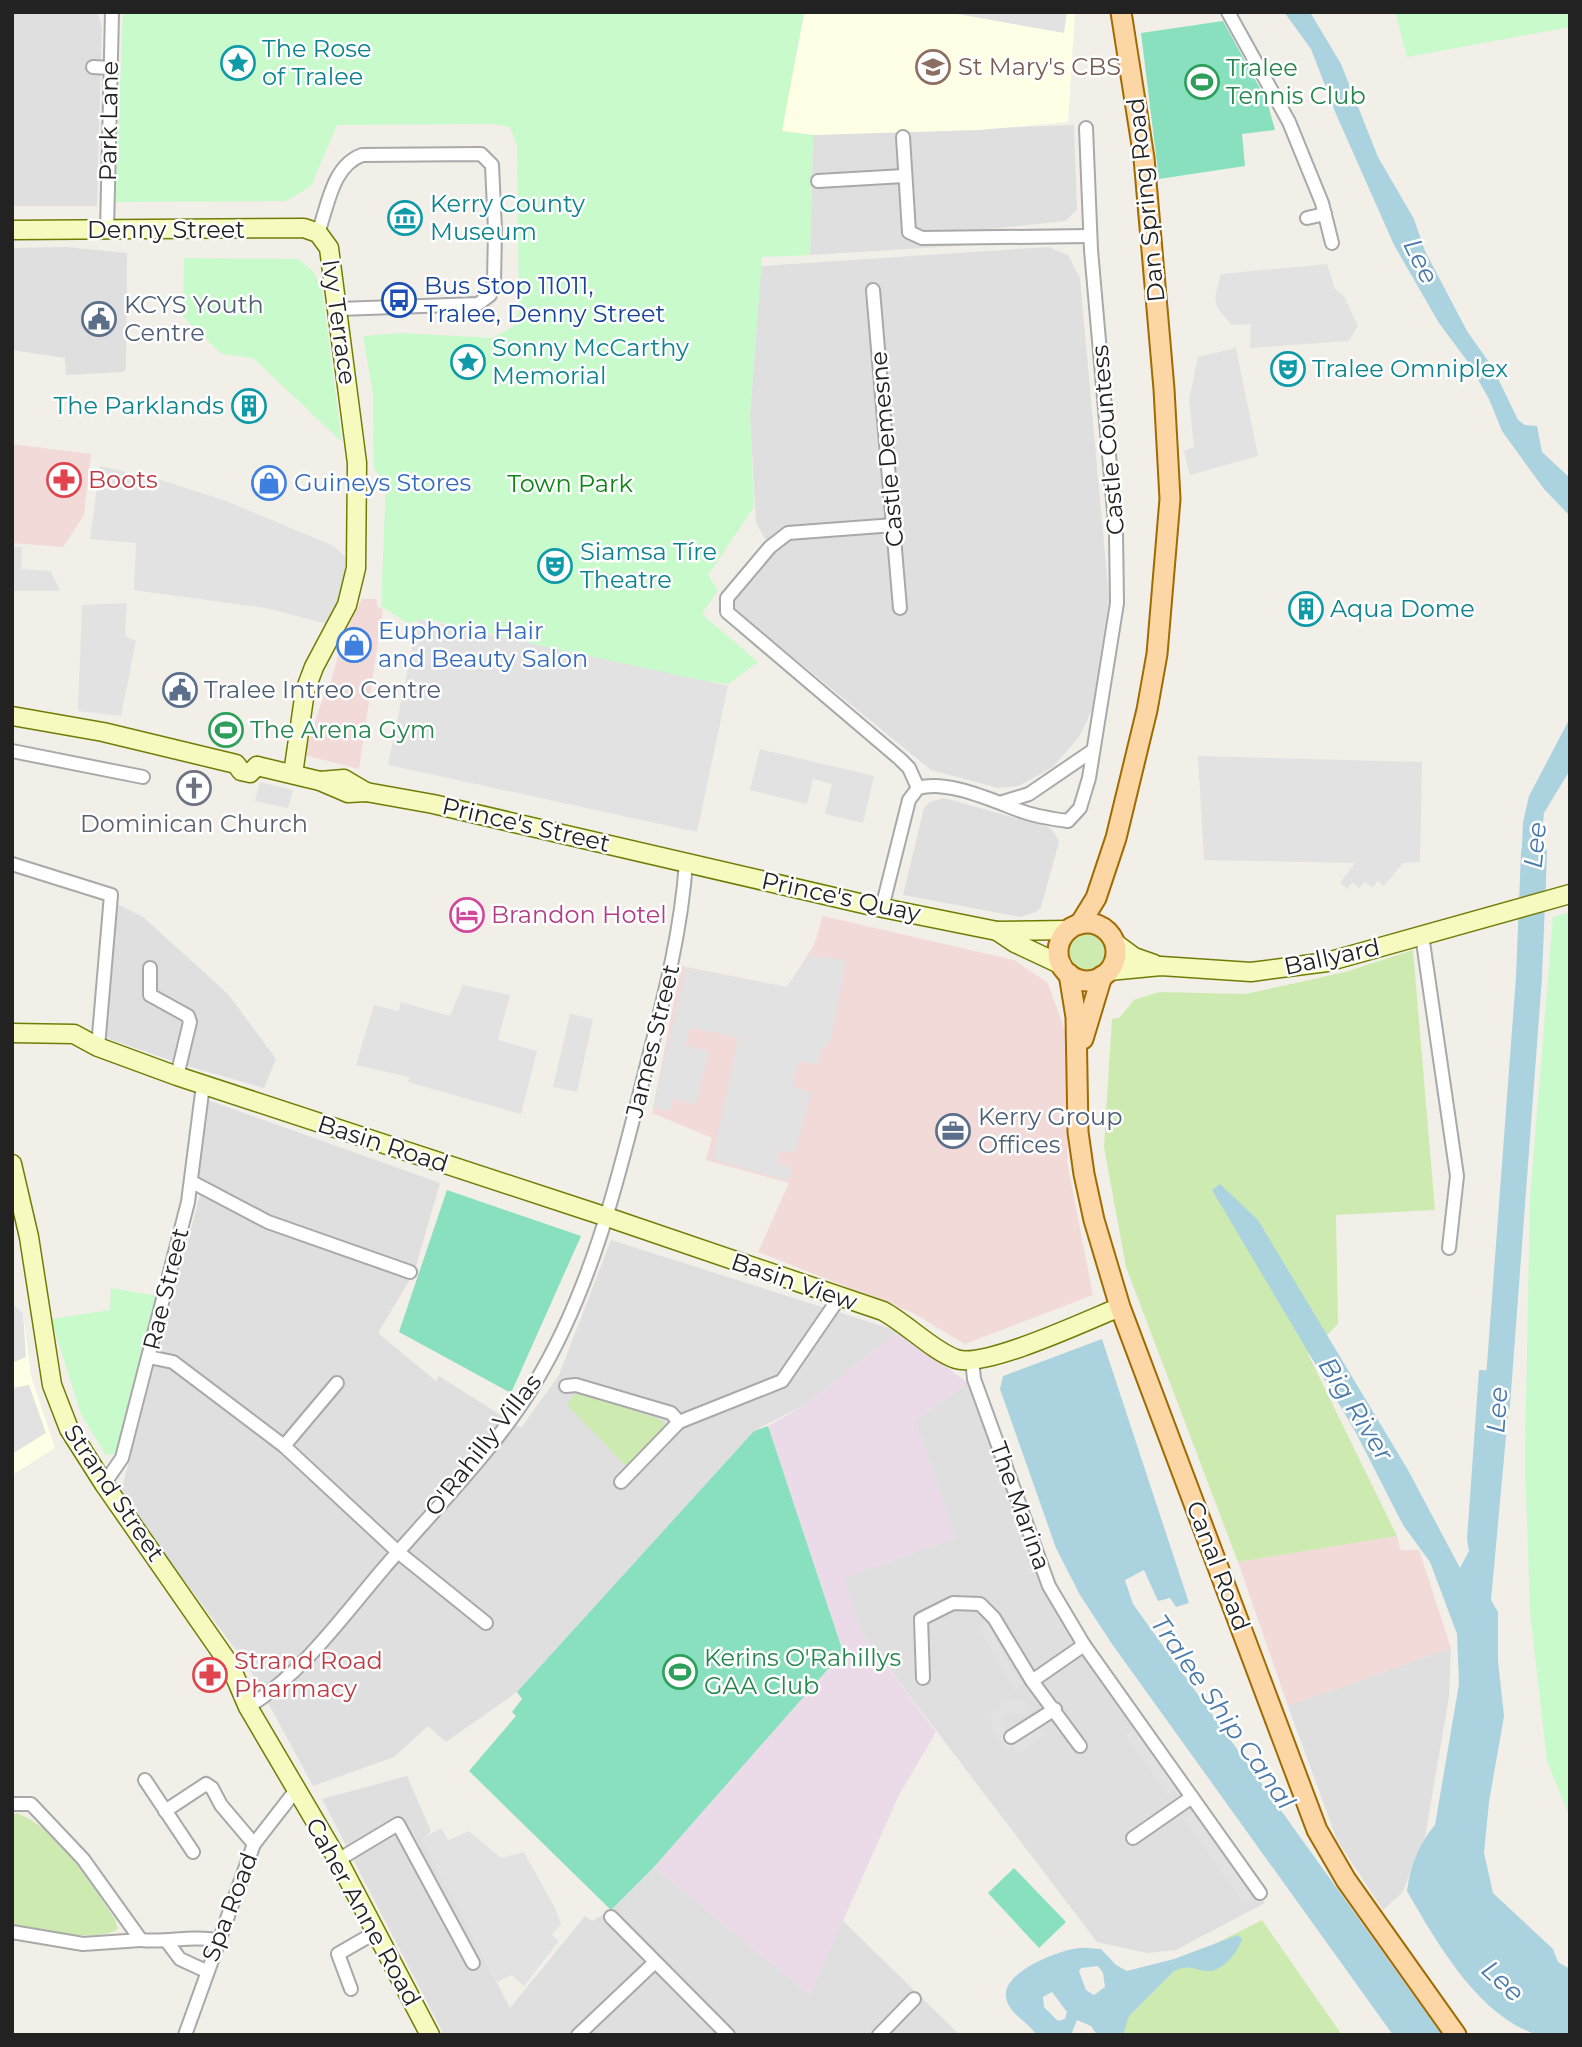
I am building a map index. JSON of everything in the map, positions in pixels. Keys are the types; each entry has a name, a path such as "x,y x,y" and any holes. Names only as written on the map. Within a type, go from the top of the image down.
{"main road":[{"name":"Dan Spring Road","path":"1110,854 1147,710 1157,654 1170,499 1164,389 1144,158 1121,12"},
{"path":"1078,1060 1059,945 1096,898 1110,854"},
{"path":"1078,1060 1088,1015 1105,974 1115,958 1102,903 1110,854"},
{"path":"1075,927 1091,923 1111,937"},
{"path":"1065,969 1088,981 1105,974"},
{"name":"Canal Road","path":"1078,1060 1078,1132 1084,1174 1094,1220 1120,1307 1317,1829 1346,1880 1456,2035"}],"street":[{"name":"Park Lane","path":"107,230 112,12"},
{"path":"1227,12 1289,122 1325,214 1332,243"},
{"path":"93,67 110,68"},
{"name":"Castle Countess","path":"918,788 933,785 1003,802 1021,811 1068,821 1080,808 1093,751 1117,603 1116,534 1090,236 1086,128"},
{"path":"903,137 906,227 915,235 1090,236"},
{"name":"Ivy Terrace","path":"293,774 305,691 314,667 347,605 355,576 358,475 339,309 329,248 318,233 338,175 350,159 362,155 415,153 481,154 486,158 492,165 495,230 494,282 490,295 478,304 339,309"},
{"path":"818,181 904,176"},
{"path":"1307,218 1325,214"},
{"name":"Denny Street","path":"12,230 304,228 318,233"},
{"name":"Castle Demesne","path":"873,290 900,608"},
{"path":"882,908 909,800 918,788 909,768 727,612 725,606 727,598 770,547 788,533 894,525"},
{"name":"Prince's Street","path":"12,716 71,725 236,764 243,758 253,759 257,766 320,781 348,793 366,792 511,821 686,862"},
{"path":"12,751 143,777"},
{"path":"1003,802 1029,794 1093,751"},
{"name":"Prince's Quay","path":"686,862 882,908 997,931 1075,927"},
{"name":"James Street","path":"607,1216 674,959 686,862"},
{"path":"12,864 111,895 98,1047"},
{"name":"Ballyard","path":"1161,966 1251,972 1327,962 1565,895"},
{"name":"Prince's Quay","path":"997,931 1065,969"},
{"path":"1422,934 1457,1176 1449,1248"},
{"path":"1111,937 1133,957 1161,966"},
{"path":"1105,974 1161,966"},
{"path":"150,968 150,995 186,1013 190,1022 177,1076"},
{"name":"Basin Road","path":"12,1033 74,1034 98,1047 203,1085 607,1216"},
{"name":"Rae Street","path":"103,1484 122,1458 149,1357 192,1182 203,1085"},
{"name":"Strand Street","path":"12,1164 29,1237 54,1396 73,1437 103,1484 212,1634 230,1665 248,1707 296,1790"},
{"path":"192,1182 268,1223 410,1272"},
{"name":"Basin View","path":"607,1216 890,1315 954,1359 972,1360"},
{"name":"O'Rahilly Villas","path":"248,1707 294,1673 502,1430 534,1385 571,1315 607,1216"},
{"path":"621,1482 679,1422 782,1381 839,1298"},
{"path":"972,1360 991,1358 1120,1307"},
{"path":"149,1357 173,1362 284,1446 398,1552 486,1623"},
{"name":"The Marina","path":"972,1360 974,1379 1049,1586 1084,1645 1261,1893"},
{"path":"284,1446 337,1383"},
{"path":"566,1386 576,1385 671,1413 679,1422"},
{"path":"923,1678 920,1619 953,1603 966,1601 980,1604 994,1618 1032,1681 1080,1746"},
{"path":"1032,1681 1084,1645"},
{"path":"1011,1737 1055,1709"},
{"path":"145,1780 193,1852"},
{"path":"165,1811 206,1784 212,1788 221,1805 254,1844"},
{"name":"Spa Road","path":"185,2035 217,1940 254,1844 296,1790"},
{"name":"Caher Anne Road","path":"296,1790 338,1860 430,2035"},
{"path":"1133,1838 1192,1797"},
{"path":"12,1804 31,1804 83,1859 141,1940"},
{"path":"338,1860 398,1824 472,1963"},
{"path":"611,1917 728,2035"},
{"path":"12,1932 83,1944 141,1940 169,1943 184,1937 217,1940"},
{"path":"351,1989 338,1954 376,1932"},
{"path":"169,1943 180,1959 206,1971"},
{"path":"578,2035 654,1963"},
{"path":"879,2035 914,1999"}],"shaded area":[{"path":"12,12 97,12 102,26 97,206 12,206"},
{"name":"St Mary's CBS","path":"805,12 1075,12 1068,122 979,130 813,135 781,131"},
{"path":"946,12 1067,12 1064,33"},
{"path":"1074,125 1077,210 1065,221 989,229 989,244 810,255 813,135"},
{"path":"66,247 127,253 126,368 123,372 66,375 65,358 12,350 12,248"},
{"path":"1048,247 1068,255 1080,278 1109,599 1092,710 1079,737 1053,767 1019,786 998,788 931,770 730,606 774,554 756,523 750,415 761,266"},
{"path":"1327,264 1335,289 1344,296 1358,326 1349,341 1250,348 1251,324 1231,325 1217,307 1215,296 1221,274"},
{"path":"1236,348 1258,456 1190,475 1184,451 1194,447 1189,400 1198,357"},
{"path":"12,444 91,454 84,515 63,547 12,543"},
{"path":"100,466 164,481 226,501 334,546 345,557 345,587 327,624 266,608 134,590 136,543 90,539"},
{"path":"12,547 22,547 21,569 51,571 60,591 12,591"},
{"path":"362,599 377,599 377,607 383,608 359,769 304,755 327,685 330,685 343,637"},
{"path":"127,603 125,636 136,641 121,716 78,711 82,605"},
{"path":"418,619 728,686 697,832 388,765"},
{"path":"760,749 874,776 863,823 825,814 832,784 813,779 807,804 750,790"},
{"path":"1198,756 1422,762 1420,862 1403,863 1384,886 1378,881 1372,887 1365,882 1359,888 1353,882 1347,889 1340,883 1355,863 1204,860"},
{"path":"260,782 293,790 288,808 255,801"},
{"path":"944,798 1048,827 1054,832 1059,842 1041,907 1036,912 1020,917 903,895 924,808 930,802"},
{"path":"115,903 143,917 228,994 276,1059 264,1088 187,1066 103,1037"},
{"path":"823,916 1014,960 1048,983 1069,1043 1067,1161 1093,1295 965,1344 913,1313 758,1252 789,1183 706,1160 712,1138 652,1113 681,966 787,987 814,945"},
{"path":"809,955 846,960 831,1039 821,1052 818,1065 799,1061 792,1086 811,1092 795,1153 780,1150 777,1163 792,1167 789,1181 713,1159 738,1038 690,1027 686,1045 709,1051 696,1104 673,1099 670,1111 653,1107 686,968 787,987"},
{"path":"463,985 510,995 498,1040 537,1051 521,1114 408,1082 409,1077 356,1065 374,1005 398,1011 401,1002 450,1016"},
{"path":"570,1014 593,1019 577,1092 553,1087"},
{"path":"208,1100 440,1183 414,1273 378,1333 436,1381 439,1376 521,1428 559,1375 611,1240 898,1331 808,1403 754,1431 517,1692 446,1742 428,1726 394,1757 313,1786 248,1666 120,1495 200,1195 198,1171"},
{"path":"12,1304 23,1313 31,1376 55,1448 12,1475"},
{"path":"12,1304 23,1313 26,1357 12,1363"},
{"path":"898,1331 968,1383 915,1420 956,1538 844,1578 862,1633 936,1732 898,1797 810,1995 654,1867 843,1652 768,1426 808,1403"},
{"path":"968,1383 1043,1588 1092,1665 1265,1903 1176,1950 1147,1953 1097,1942 862,1633 843,1578 956,1538 915,1420"},
{"path":"29,1385 46,1433 12,1454 12,1388"},
{"path":"1397,1536 1401,1550 1419,1550 1451,1648 1288,1706 1238,1562"},
{"path":"987,1622 1010,1666 1023,1684 1014,1690 978,1627"},
{"path":"1451,1648 1449,1697 1425,1837 1402,1893 1383,1910 1337,1840 1288,1706"},
{"path":"1001,1701 1027,1701 1027,1714 1002,1714 1001,1722 1015,1741 1039,1725 1046,1734 1018,1754 1012,1747 1007,1751 990,1728 997,1723 991,1722 991,1710 1001,1710"},
{"path":"1136,1728 1177,1788 1167,1795 1125,1735"},
{"path":"407,1776 431,1831 422,1839 510,2008 585,1916 592,1921 611,1910 654,1867 810,1995 842,1920 960,2035 444,2035 322,1799"},
{"path":"1193,1812 1254,1899 1245,1906 1184,1819"},
{"path":"441,1828 448,1840 469,1831 501,1858 524,1852 556,1910 561,1924 552,1935 559,1941 524,1986 512,1975 497,1982 421,1839"}],"green space":[{"name":"Town Park","path":"123,12 804,12 782,131 813,135 810,255 762,257 750,415 754,507 708,575 718,590 702,614 758,662 728,684 675,677 427,619 407,623 381,606 386,482 374,469 373,394 363,336 400,333 492,338 513,327 519,311 517,146 510,127 494,124 337,125 311,186 286,201 115,202"},
{"path":"1395,12 1570,12 1570,27 1407,57"},
{"name":"Tralee Tennis Club","path":"1223,21 1267,101 1275,130 1242,134 1245,166 1159,179 1141,33"},
{"path":"184,258 298,259 313,271 322,290 342,442 253,358 222,354 183,317"},
{"path":"1570,912 1570,1818 1547,1761 1530,1612 1525,1458 1530,1198 1553,917"},
{"path":"1091,933 1102,939 1107,951 1099,969 1086,973 1074,968 1067,950 1078,935"},
{"path":"1413,950 1435,1210 1336,1215 1338,1324 1308,1354 1397,1536 1238,1562 1126,1267 1104,1147 1112,1019 1119,1018 1134,1000 1159,992 1246,994 1345,972"},
{"path":"447,1190 581,1236 511,1393 399,1332"},
{"path":"111,1288 158,1296 117,1453 106,1455 81,1414 51,1319 110,1310"},
{"path":"577,1391 661,1420 665,1425 628,1468 567,1405"},
{"name":"Kerins O'Rahillys GAA Club","path":"768,1426 843,1652 654,1867 611,1910 469,1771 516,1716 512,1712 522,1699 517,1692 754,1431"},
{"path":"17,1813 47,1832 73,1859 115,1919 118,1929 97,1935 82,1935 12,1924 12,1815"},
{"path":"1014,1868 1066,1922 1039,1948 988,1893"},
{"path":"1262,1920 1342,2035 1112,2035 1124,1990"}],"water":[{"path":"1284,12 1310,12 1341,64 1378,157 1414,219 1425,251 1467,331 1493,368 1518,420 1525,425 1537,426 1542,452 1570,478 1570,516 1544,489 1502,431 1489,399 1468,362 1439,323 1394,245 1336,114 1311,49"},
{"path":"1570,718 1570,770 1544,813 1541,846 1546,887 1520,892 1523,822 1529,796"},
{"name":"Big River","path":"1220,1184 1258,1220 1408,1470 1460,1568 1469,1551 1467,1539 1479,1370 1512,1371 1491,1600 1498,1612 1498,1661 1504,1716 1489,1802 1484,1853 1493,1893 1553,1949 1558,1962 1570,1969 1570,2035 1532,2033 1511,2023 1492,2009 1444,1952 1407,1891 1416,1856 1435,1825 1459,1684 1457,1634 1430,1562 1403,1525 1355,1431 1212,1190"},
{"path":"1102,1339 1189,1603 1176,1607 1170,1598 1158,1601 1144,1570 1125,1580 1133,1604 1442,2035 1393,2035 1112,1644 1080,1595 1056,1548 1000,1389 1003,1376"},
{"path":"1238,1935 1242,1939 1233,1955 1218,1969 1206,1971 1187,1967 1174,1971 1129,2016 1123,2035 1097,2035 1091,2026 1077,2020 1071,2035 1036,2035 1014,2013 1006,1997 1007,1988 1022,1971 1046,1958 1070,1950 1101,1949 1116,1965 1127,1971 1174,1959","holes":["1098,1966 1103,1973 1105,1987 1094,1995 1086,1990 1079,1971 1081,1968","1052,1992 1067,2012 1065,2019 1058,2021 1044,2007 1043,1997"]}],"waterway":[{"name":"Lee","path":"1497,1405 1529,977 1534,853"}],"place":[{"name":"The Rose of Tralee","path":"238,63"},
{"name":"St Mary's CBS","path":"933,67"},
{"name":"Tralee Tennis Club","path":"1202,82"},
{"name":"Kerry County Museum","path":"405,218"},
{"name":"Bus Stop 11011, Tralee, Denny Street","path":"399,300"},
{"name":"KCYS Youth Centre","path":"99,319"},
{"name":"Sonny McCarthy Memorial","path":"468,362"},
{"name":"Tralee Omniplex","path":"1288,369"},
{"name":"The Parklands","path":"249,406"},
{"name":"Boots","path":"64,480"},
{"name":"Guineys Stores","path":"269,483"},
{"name":"Siamsa Tíre Theatre","path":"555,566"},
{"name":"Aqua Dome","path":"1306,609"},
{"name":"Euphoria Hair and Beauty Salon","path":"354,645"},
{"name":"Tralee Intreo Centre","path":"180,690"},
{"name":"The Arena Gym","path":"226,730"},
{"name":"Dominican Church","path":"194,788"},
{"name":"Brandon Hotel","path":"467,915"},
{"name":"Kerry Group Offices","path":"953,1131"},
{"name":"Kerins O'Rahillys GAA Club","path":"680,1672"},
{"name":"Strand Road Pharmacy","path":"210,1675"}],"water label":[{"name":"Tralee Ship Canal","path":"1223,1712"}]}
